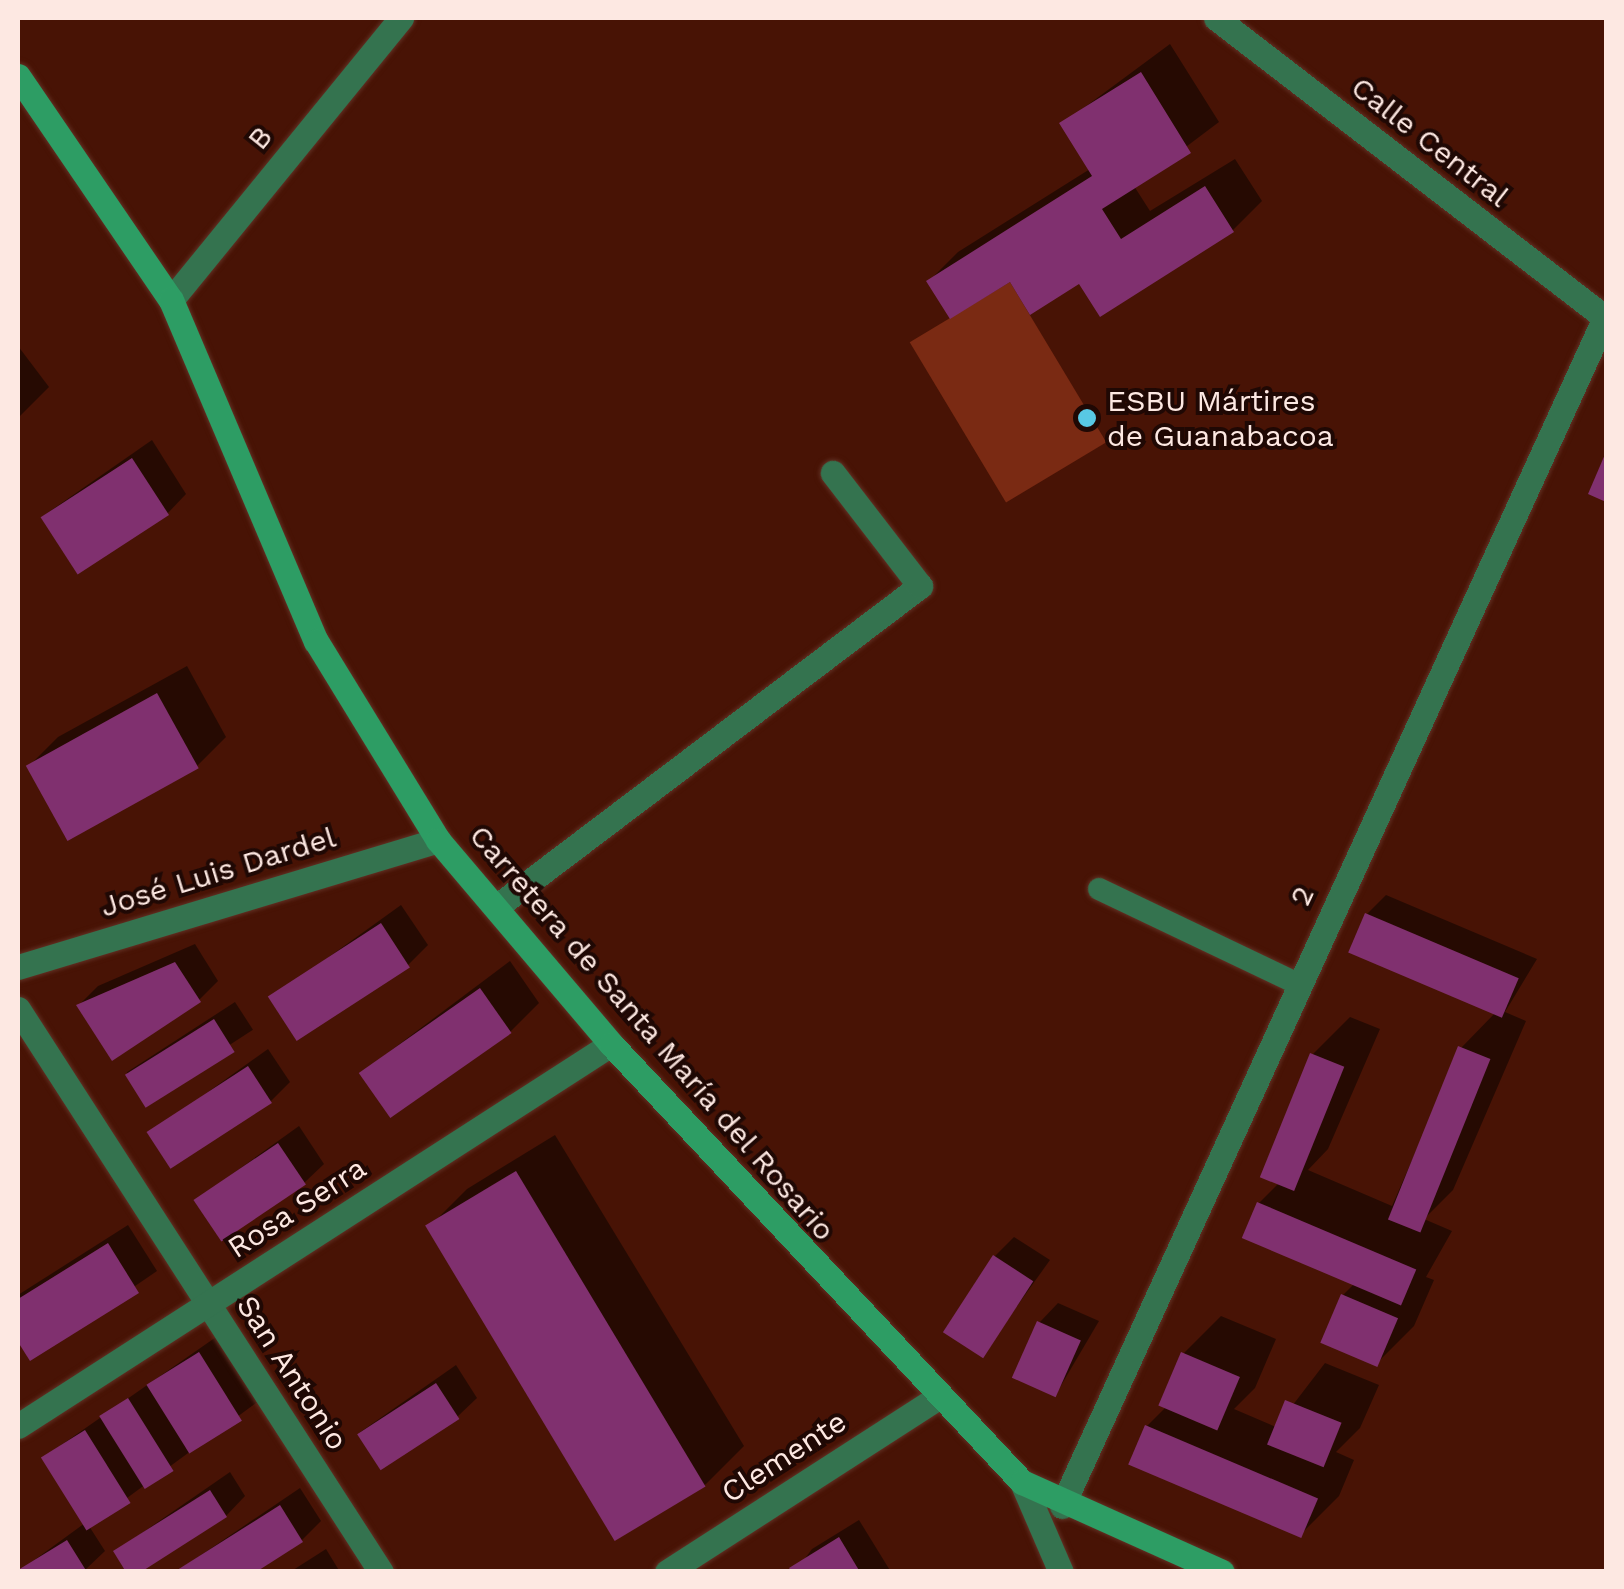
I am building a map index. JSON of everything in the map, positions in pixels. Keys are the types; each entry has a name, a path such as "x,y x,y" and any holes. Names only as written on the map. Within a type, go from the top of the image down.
{"main road":[{"name":"Carretera de Santa María del Rosario","path":"18,76 170,300 316,642 438,840 611,1044 936,1398 1022,1482 1062,1506 1222,1572"}],"street":[{"name":"B","path":"170,300 400,18"},
{"name":"Calle Central","path":"1216,18 1606,316"},
{"name":"2","path":"1062,1506 1606,316"},
{"path":"496,907 920,586 833,473"},
{"name":"José Luis Dardel","path":"18,968 438,840"},
{"name":"San Antonio","path":"18,1008 381,1572"},
{"name":"Rosa Serra","path":"18,1426 611,1044"},
{"name":"Clemente","path":"667,1572 936,1398"},
{"path":"1022,1482 1061,1572"}],"lane":[{"path":"1100,890 1298,984"}],"shaded area":[{"path":"1010,282 1106,442 1006,503 910,342"}],"building":[{"path":"1141,72 1191,153 1102,209 1121,239 1205,186 1234,232 1100,317 1079,284 1030,315 1010,282 950,319 926,281 1092,176 1059,123"},
{"path":"1606,452 1606,502 1588,494"},
{"path":"132,458 169,515 78,574 41,517"},
{"path":"157,693 199,768 68,841 26,766"},
{"path":"1365,913 1519,978 1502,1018 1348,953"},
{"path":"381,923 410,967 297,1041 268,997"},
{"path":"175,962 201,1002 112,1061 76,1005"},
{"path":"480,988 512,1033 390,1118 359,1073"},
{"path":"214,1019 235,1052 146,1108 125,1075"},
{"path":"1458,1046 1490,1059 1420,1232 1388,1219"},
{"path":"1310,1053 1344,1067 1294,1191 1260,1177"},
{"path":"248,1066 272,1103 170,1169 147,1132"},
{"path":"278,1143 306,1184 221,1241 193,1200"},
{"path":"516,1171 706,1486 615,1541 425,1226"},
{"path":"1257,1202 1416,1270 1401,1305 1242,1238"},
{"path":"108,1243 139,1293 30,1361 18,1342 18,1299"},
{"path":"993,1255 1033,1281 983,1358 943,1332"},
{"path":"1341,1294 1398,1318 1377,1367 1320,1343"},
{"path":"1037,1321 1081,1341 1056,1397 1012,1378"},
{"path":"199,1352 242,1421 189,1454 146,1385"},
{"path":"1181,1352 1240,1377 1217,1430 1158,1405"},
{"path":"436,1383 459,1419 381,1470 357,1434"},
{"path":"128,1398 174,1471 145,1489 99,1416"},
{"path":"1285,1400 1342,1423 1324,1467 1267,1445"},
{"path":"1145,1425 1318,1498 1301,1538 1128,1465"},
{"path":"85,1430 131,1503 86,1530 41,1458"},
{"path":"210,1490 227,1517 141,1572 126,1572 113,1551"},
{"path":"280,1505 303,1542 256,1572 174,1572"},
{"path":"839,1537 860,1572 792,1572 789,1568"},
{"path":"67,1540 87,1572 18,1572 18,1570"}],"place":[{"name":"ESBU Mártires de Guanabacoa","path":"1087,418"}]}
